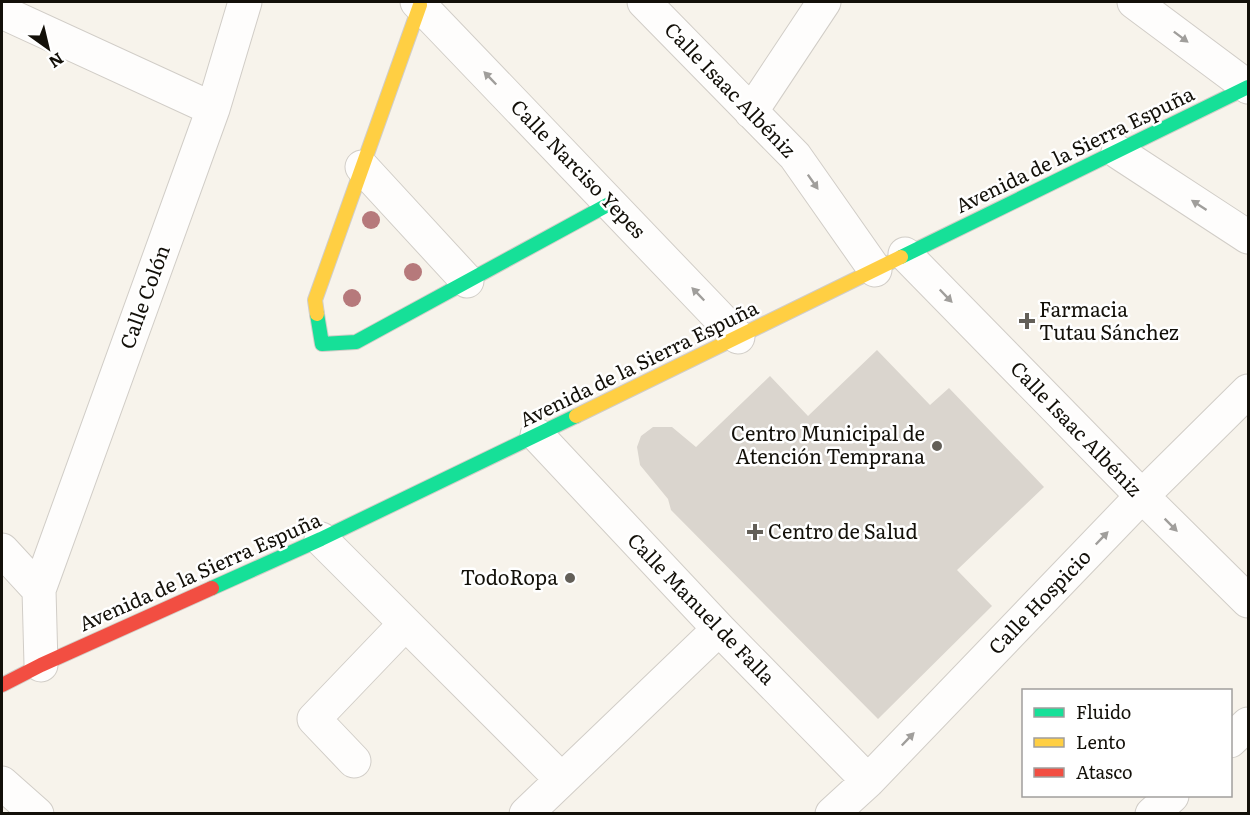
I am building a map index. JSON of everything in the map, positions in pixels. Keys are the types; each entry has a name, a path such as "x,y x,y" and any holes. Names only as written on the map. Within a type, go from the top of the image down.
{"main road":[{"path":"418,3 315,300 322,344 356,342 611,204"},
{"name":"Avenida de la Sierra Espuña","path":"2,685 41,665 321,539 1248,87"}],"street":[{"name":"Calle Colón","path":"39,590 213,109 245,2"},
{"name":"Calle Isaac Albéniz","path":"644,2 795,156 874,270"},
{"path":"751,112 824,2"},
{"path":"1134,2 1248,87"},
{"name":"Calle Narciso Yepes","path":"418,3 738,337"},
{"path":"3,17 213,109"},
{"path":"1118,152 1248,237"},
{"path":"362,167 466,281"},
{"name":"Calle Isaac Albéniz","path":"905,254 1248,601"},
{"name":"Calle Hospicio","path":"832,813 868,781 1142,496 1248,391"},
{"name":"Calle Manuel de Falla","path":"537,435 719,629 868,781"},
{"path":"321,539 561,778"},
{"path":"2,550 39,590 41,665"},
{"path":"354,761 314,719 405,624"},
{"path":"526,813 719,629"},
{"path":"1232,739 1248,724"},
{"path":"2,783 37,813"},
{"path":"1152,813 1170,797"}],"building":[{"name":"Centro de Salud","path":"877,350 930,405 949,388 1044,487 957,570 992,606 878,719 671,510 668,499 640,465 637,447 641,436 653,427 672,427 696,447 770,376 808,416"}],"traffic: fast":[{"path":"901,257 1248,87"},
{"path":"317,314 322,344 356,342 611,203"},
{"path":"212,588 321,539 576,416"}],"traffic: slow":[{"path":"317,314 315,300 420,5"},
{"path":"576,416 901,257"}],"traffic: jam":[{"path":"2,685 41,665 212,588"}],"place":[{"name":"Farmacia Tutau Sánchez","path":"1027,321"},
{"name":"Centro Municipal de Atención Temprana","path":"937,446"},
{"name":"Centro de Salud","path":"755,532"},
{"name":"TodoRopa","path":"570,578"}]}
